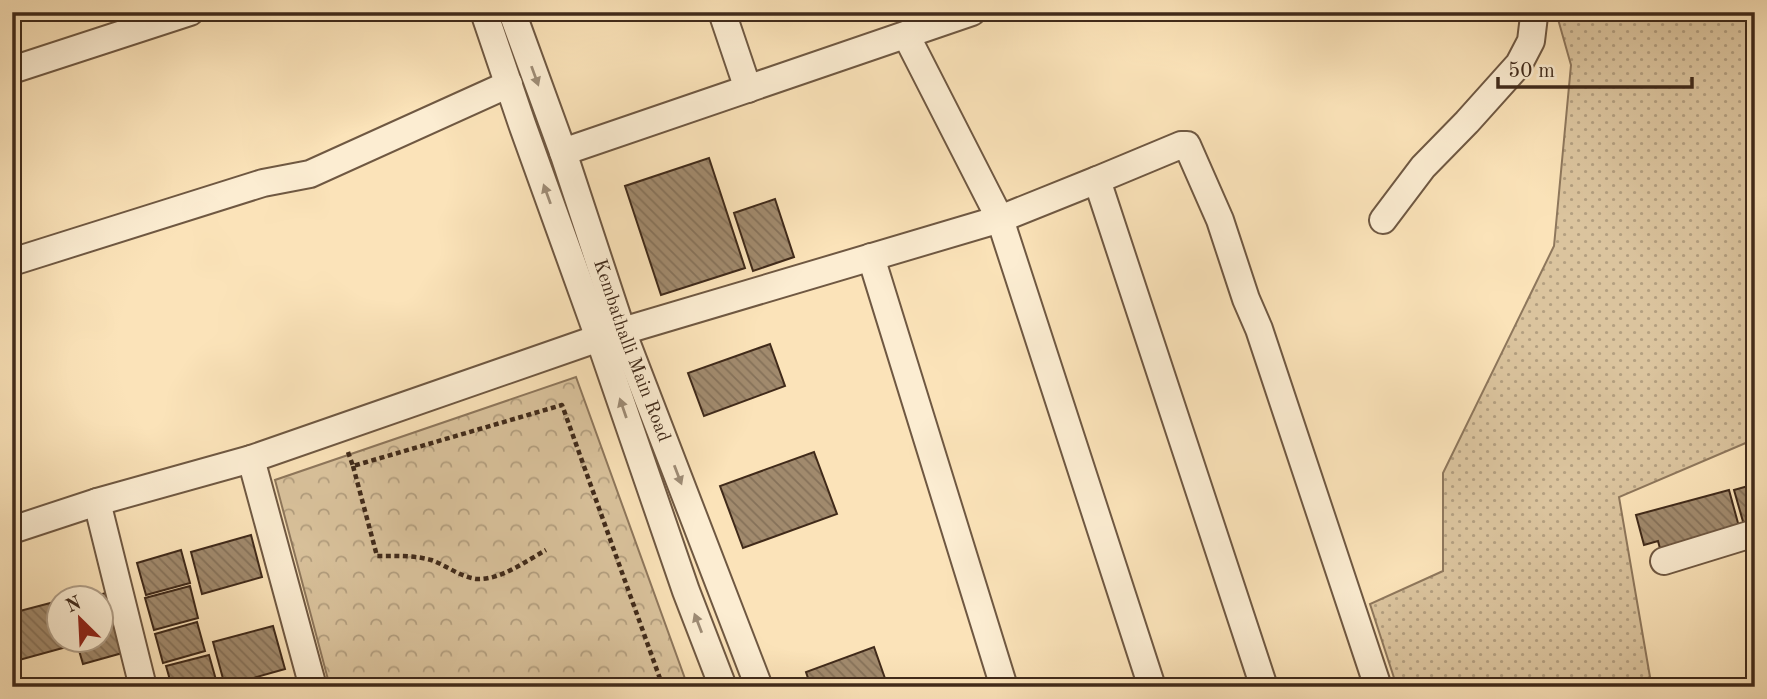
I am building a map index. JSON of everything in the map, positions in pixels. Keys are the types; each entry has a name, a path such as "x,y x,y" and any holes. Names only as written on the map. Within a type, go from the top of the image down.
{"street":[{"path":"12,70 190,12"},
{"name":"Kembathalli Main Road","path":"484,12 509,84 759,687"},
{"name":"Kembathalli Main Road","path":"512,12 563,152 611,334 686,591 723,687"},
{"path":"722,12 748,89"},
{"path":"563,152 972,12"},
{"path":"1383,220 1423,167 1520,64 1531,41 1534,16 1532,12"},
{"path":"906,35 1000,219 1152,687"},
{"path":"12,262 263,183 310,174 509,84"},
{"path":"12,530 97,502 251,459 611,334 1000,219 1181,145 1187,145 1220,220 1246,299 1259,329 1378,687"},
{"path":"1097,180 1264,687"},
{"path":"871,257 1004,687"},
{"path":"251,459 313,687"},
{"path":"97,502 144,687"},
{"path":"1664,561 1755,533"}],"path":[{"path":"353,466 562,405 663,687"},
{"path":"340,428 377,556 406,556 430,560 477,579 501,575 546,550"}],"green space":[{"path":"1556,12 1755,12 1755,439 1619,497 1650,677 1628,687 1397,687 1370,604 1443,571 1443,473 1554,246 1571,65"},
{"path":"576,377 688,687 330,687 275,480"}],"building":[{"path":"709,158 745,268 661,295 625,186"},
{"path":"775,199 794,257 753,271 734,213"},
{"path":"770,344 785,386 704,416 688,373"},
{"path":"814,452 837,514 743,548 720,486"},
{"path":"1755,484 1755,522 1744,525 1734,490"},
{"path":"1729,490 1741,534 1662,556 1658,541 1644,545 1636,515"},
{"path":"251,535 262,577 202,594 191,552"},
{"path":"181,550 190,583 146,595 137,563"},
{"path":"190,586 198,618 154,630 145,598"},
{"path":"46,604 46,653 12,662 12,613"},
{"path":"116,617 126,652 83,664 80,654 116,654"},
{"path":"197,622 205,651 163,663 155,634"},
{"path":"273,626 285,669 225,686 213,642"},
{"path":"874,647 888,687 811,687 806,672"},
{"path":"209,655 218,687 172,687 166,666"}]}
